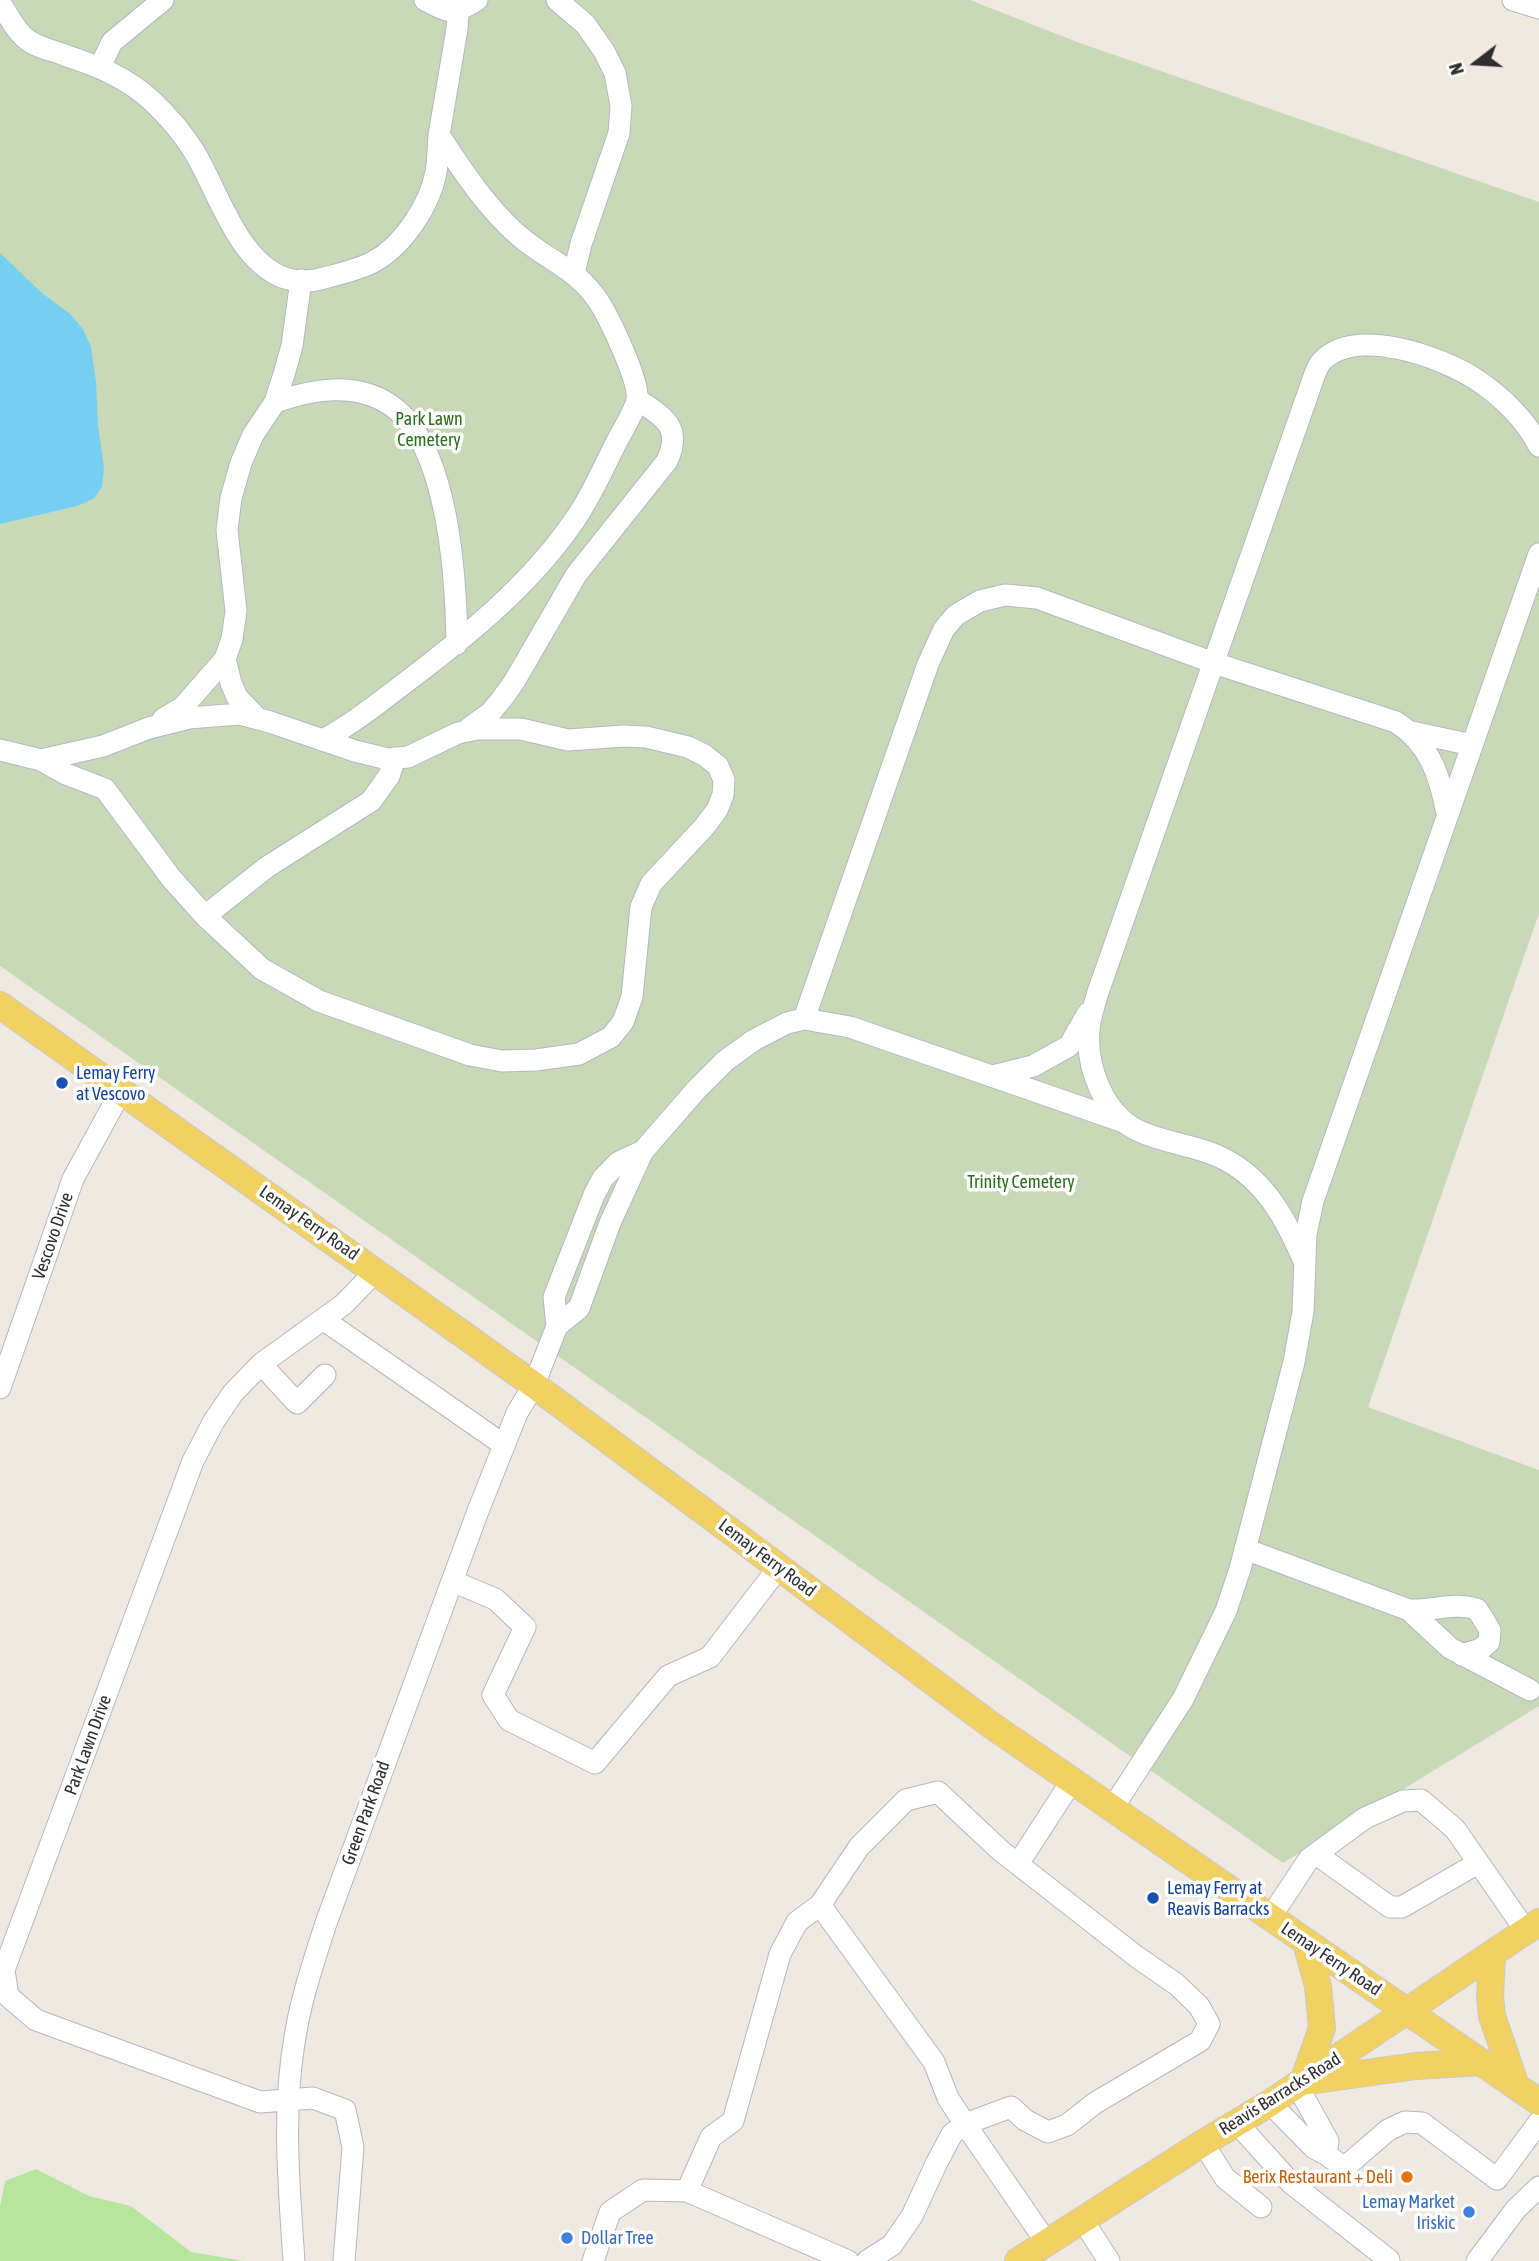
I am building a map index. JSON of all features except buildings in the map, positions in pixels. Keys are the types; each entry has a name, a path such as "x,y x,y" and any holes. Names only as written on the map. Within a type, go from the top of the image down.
{"main road":[{"name":"Lemay Ferry Road","path":"0,1005 534,1385 899,1658 1072,1782 1539,2102"},
{"name":"Reavis Barracks Road","path":"1018,2261 1270,2103 1532,1927"},
{"path":"1306,1942 1322,2008 1322,2028 1300,2083 1416,2066 1480,2062"},
{"path":"1492,1955 1492,2016 1516,2087"}],"street":[{"path":"100,67 112,42 163,0"},
{"path":"425,0 444,10 477,0"},
{"path":"557,0 585,24 604,51 615,73 621,106 619,133 581,244 574,273"},
{"path":"1513,0 1539,8"},
{"path":"0,2 24,38 37,46 100,67 149,98 176,124 196,155 228,219 250,253 274,274 292,281 318,279 373,262 389,251 417,218 436,173 439,135 459,6"},
{"path":"323,740 344,729 457,644 517,589 559,541 596,484 637,399 633,376 612,326 583,279 519,236 472,183 439,135"},
{"path":"149,728 183,707 225,659 233,639 236,611 227,530 231,498 253,435 275,401 292,346 301,280"},
{"path":"1125,1122 1100,1090 1090,1060 1089,1030 1097,995 1321,362 1350,348 1372,344 1397,346 1429,357 1476,379 1508,406 1539,446"},
{"path":"275,401 322,389 349,390 389,404 407,421 422,446 438,486 450,534 457,644"},
{"path":"41,760 103,746 149,728 189,718 217,715 240,714 257,718 377,756 395,758 408,757 464,731 490,713 501,700 576,575 667,461 674,436 669,425 662,415 637,399"},
{"path":"1112,1809 1183,1699 1226,1611 1294,1362 1303,1311 1306,1234 1312,1201 1539,554"},
{"path":"1304,1261 1276,1205 1262,1188 1224,1159 850,1027 804,1019 928,664 944,629 956,615 980,601 1006,595 1037,598 1214,663 1396,722 1412,732 1425,748 1442,787 1447,816"},
{"path":"225,659 237,697 257,718"},
{"path":"0,750 41,760 66,774 105,789 171,878 205,916 262,969 288,985 319,1001 470,1055 502,1061 579,1054 611,1037 623,1022 632,997 641,907 651,884 717,810 723,794 724,780 718,765 704,755 688,747 646,737 568,740 501,727 464,731"},
{"path":"1412,732 1472,745"},
{"path":"205,916 267,866 371,800 389,776 395,758"},
{"path":"993,1076 1033,1066 1069,1046 1097,995"},
{"name":"Green Park Road","path":"293,2261 288,2153 289,2101 295,2038 314,1958 452,1581 517,1413 534,1385 557,1326 579,1308 610,1223 643,1152 725,1061 754,1040 787,1023 804,1019"},
{"name":"Vescovo Drive","path":"0,1388 73,1179 121,1091"},
{"name":"Park Lawn Drive","path":"344,2261 354,2147 345,2110 313,2098 260,2102 36,2020 8,1996 4,1970 193,1461 214,1421 233,1394 261,1364 344,1304 376,1271"},
{"path":"324,1320 504,1446"},
{"path":"261,1364 297,1403 325,1375"},
{"path":"1245,1549 1409,1610 1430,1611 1462,1605 1477,1609 1490,1630 1489,1642 1481,1649 1462,1654"},
{"path":"452,1581 495,1599 525,1627 493,1695 509,1720 595,1763 668,1676 710,1657 779,1567"},
{"path":"1409,1610 1450,1648 1530,1690"},
{"path":"1018,1864 1072,1782"},
{"path":"687,2191 711,2137 733,2122 780,1954 797,1922 820,1905 859,1847 906,1800 938,1792 1018,1864 1176,1984 1199,2006 1209,2024 1200,2040 1095,2103 1067,2126 1048,2133 1025,2120 1011,2107 965,2124 952,2134 912,2216 892,2245 867,2261"},
{"path":"1270,1918 1309,1859 1365,1818 1403,1801 1421,1800 1455,1829 1478,1863 1532,1927"},
{"path":"1316,1854 1390,1907 1402,1907 1478,1863"},
{"path":"820,1905 934,2062 948,2098 1046,2243"},
{"path":"1300,2083 1328,2141 1326,2154"},
{"path":"1270,2103 1314,2148 1344,2168 1388,2130 1405,2122 1422,2123 1497,2179 1539,2122"},
{"path":"1237,2123 1291,2183 1389,2260"},
{"path":"1203,2143 1225,2178 1261,2207"},
{"path":"1477,2261 1516,2209 1539,2187"},
{"path":"593,2261 610,2212 643,2190 687,2191 848,2261"},
{"path":"1082,2219 1109,2261"}],"green space":[{"path":"0,0 970,0 1077,42 1539,202 1539,913 1368,1407 1539,1470 1539,1706 1283,1863 0,966"},
{"path":"36,2169 89,2196 131,2206 191,2252 244,2261 0,2261 0,2207 5,2181"}],"water":[{"path":"0,253 42,293 70,314 83,329 91,347 104,468 102,487 93,499 77,506 0,524"}],"place":[{"name":"Lemay Ferry at Vescovo","path":"62,1083"},
{"name":"Lemay Ferry at Reavis Barracks","path":"1153,1898"},
{"name":"Berix Restaurant + Deli","path":"1407,2177"},
{"name":"Lemay Market Iriskic","path":"1469,2212"},
{"name":"Dollar Tree","path":"567,2238"}],"park label":[{"name":"Park Lawn Cemetery","path":"429,429"},
{"name":"Trinity Cemetery","path":"1021,1182"}]}
